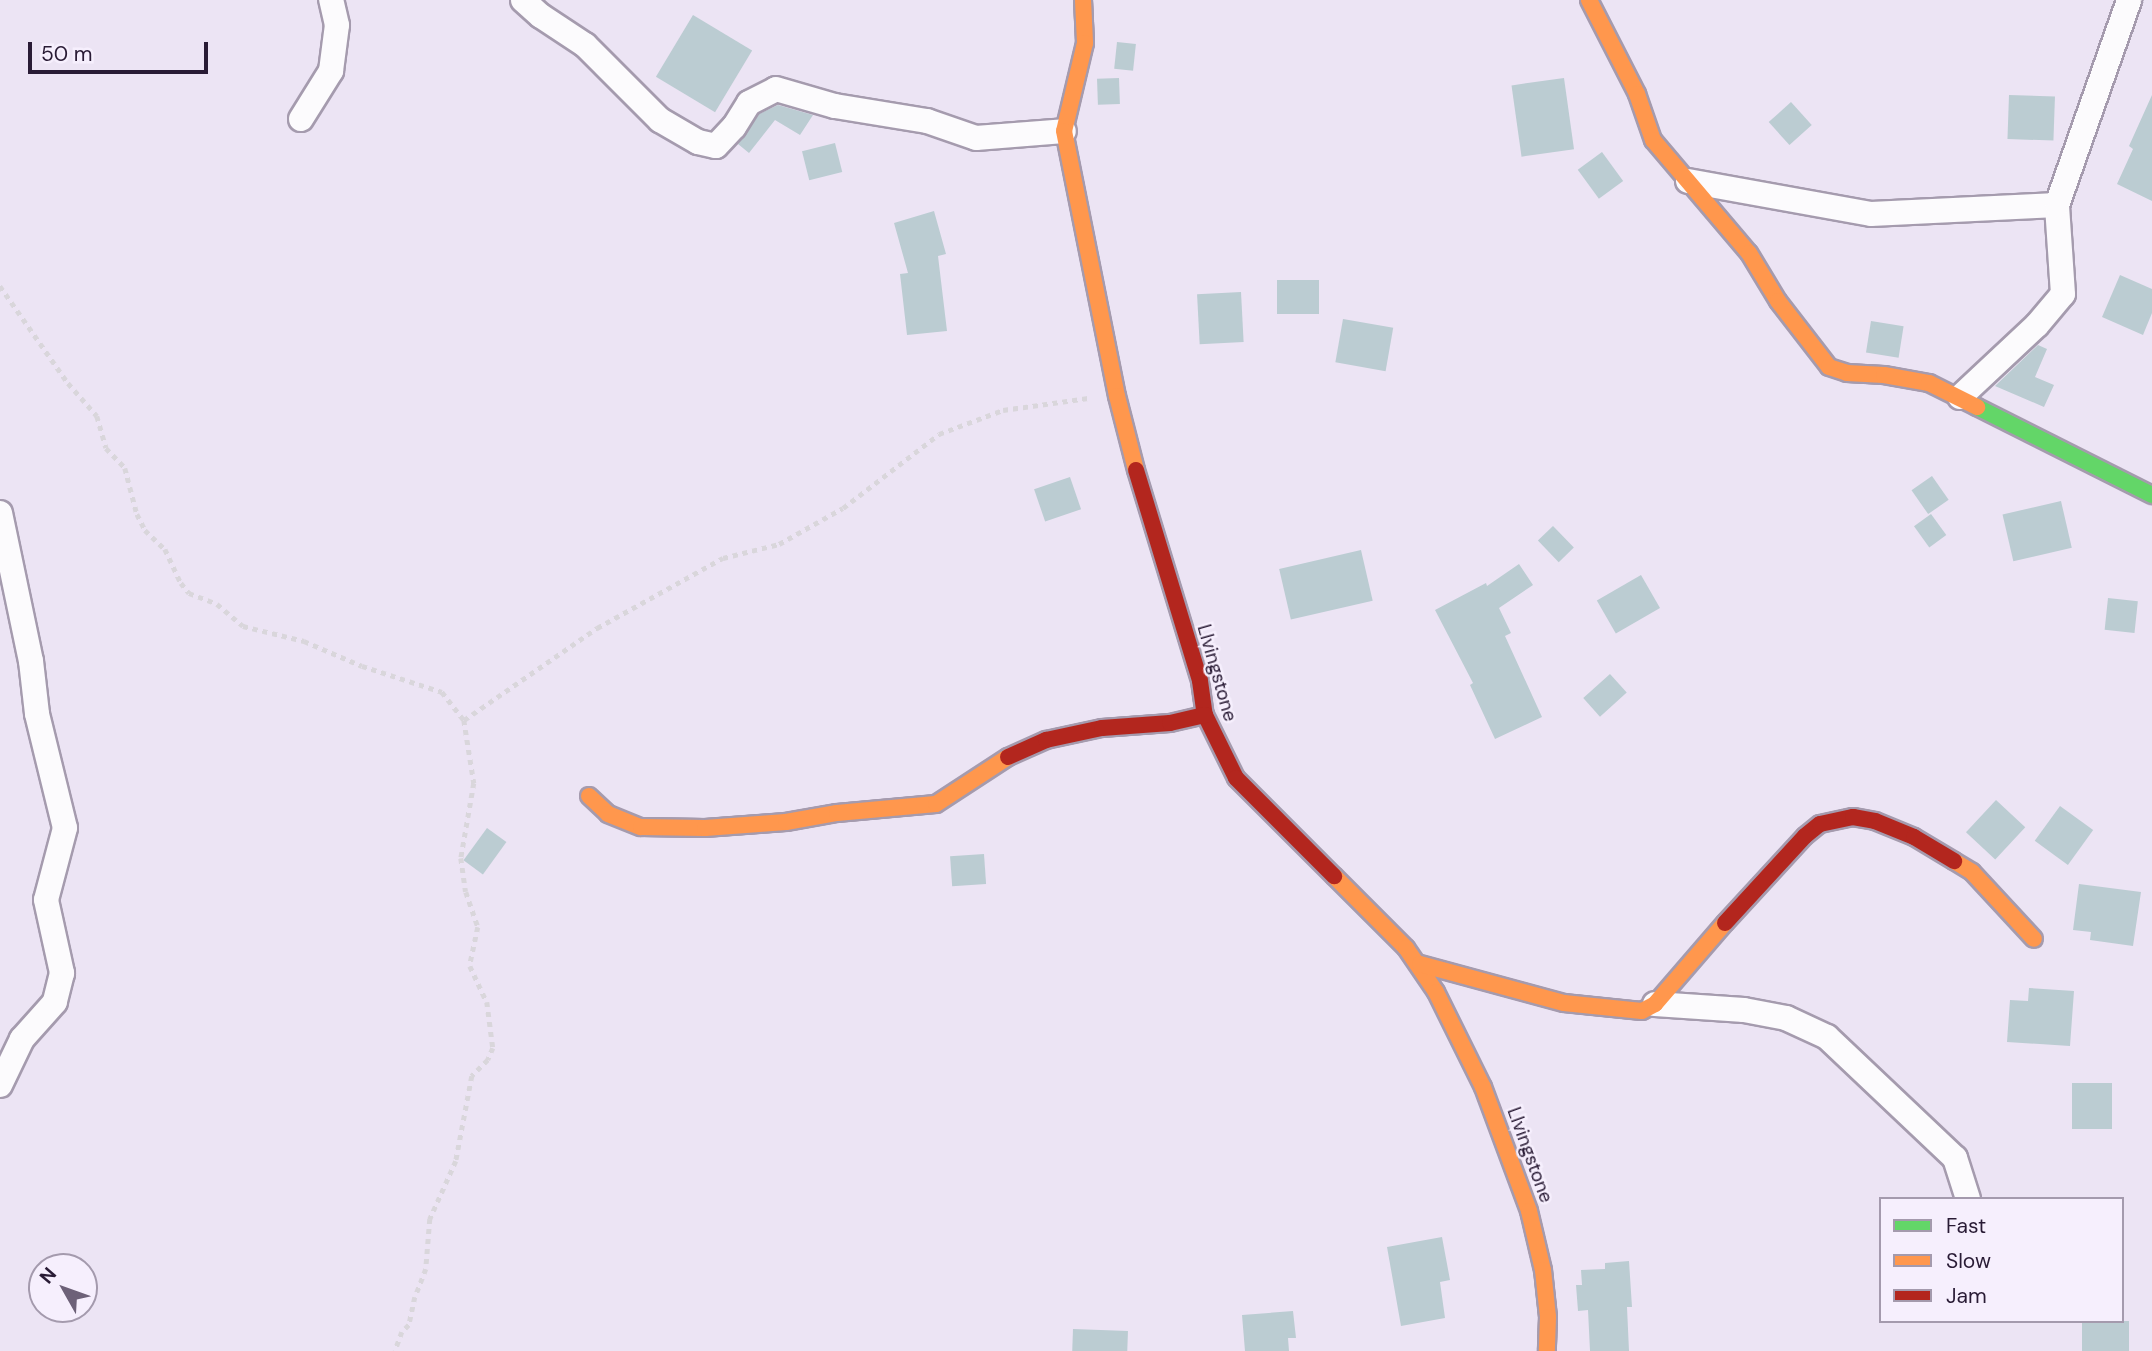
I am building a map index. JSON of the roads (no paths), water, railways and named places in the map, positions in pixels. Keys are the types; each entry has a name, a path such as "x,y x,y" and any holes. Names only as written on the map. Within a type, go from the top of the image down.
{"street":[{"path":"301,119 331,71 337,25 331,0"},
{"path":"523,0 541,16 585,45 660,120 698,142 716,146 734,127 749,103 776,89 835,106 927,121 976,138 1064,131"},
{"name":"LIvingstone","path":"1083,0 1085,43 1064,131 1117,396 1146,511 1200,681 1205,715 1236,778 1420,964 1483,1087 1529,1211 1543,1270 1548,1317 1547,1351"},
{"path":"1590,0 1637,93 1653,140 1749,253 1778,301 1829,367 1847,373 1884,374 1929,383 2152,495"},
{"path":"1960,397 2037,325 2063,294 2057,205 2129,0"},
{"path":"1688,181 1871,214 2057,205"},
{"path":"0,513 9,590 32,661 37,714 65,828 46,900 62,973 55,1002 22,1040 0,1085"},
{"path":"589,796 608,814 641,827 668,825 705,828 786,822 836,813 896,810 936,804 956,793 1000,760 1046,740 1102,728 1145,726 1205,715"},
{"path":"1420,964 1564,1003 1601,1009 1642,1011 1655,1004 1805,836 1820,824 1836,818 1853,817 1875,821 1914,837 1972,872 2034,940"},
{"path":"1655,1004 1744,1010 1786,1018 1827,1037 1955,1158 1967,1197"}]}
